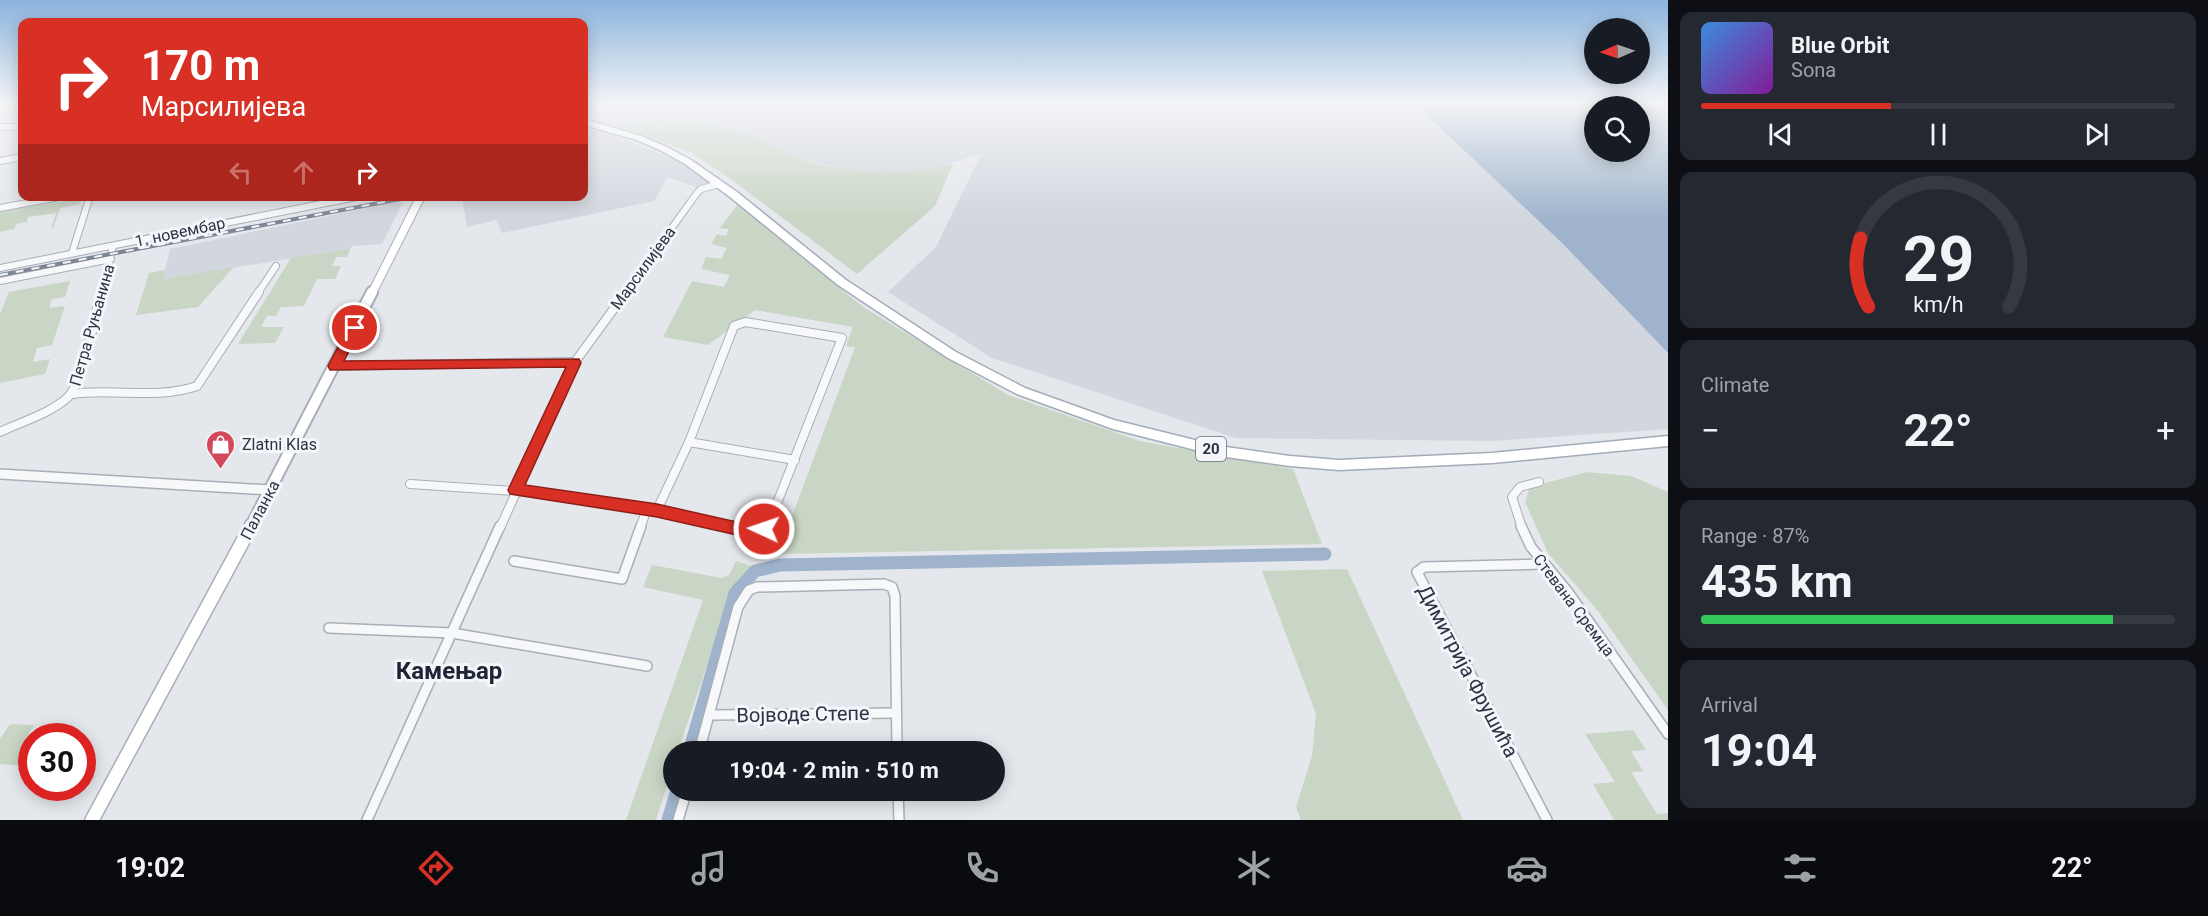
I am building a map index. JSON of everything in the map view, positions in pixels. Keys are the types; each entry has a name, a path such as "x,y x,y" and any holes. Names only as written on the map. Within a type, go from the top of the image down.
{"main road":[{"name":"20","path":"647,142 669,151 719,183 853,291 962,361 1013,387 1090,417 1151,435 1239,454 1317,463 1380,464 1537,455 1668,441"},
{"name":"Паланка","path":"92,820 270,490 418,201"}],"street":[{"path":"0,161 18,158"},
{"name":"Марсилијева","path":"367,820 515,490 575,363 697,193 719,183"},
{"path":"0,208 37,201"},
{"path":"72,254 88,201"},
{"name":"1. новембар","path":"0,268 336,201"},
{"name":"Петра Руњанина","path":"0,432 47,410 72,394 79,376 113,246"},
{"path":"0,281 111,260"},
{"path":"72,394 95,390 183,391 197,386 276,266"},
{"path":"410,484 515,490 652,510 755,531 768,526 842,338 745,322 734,326 688,442 652,510 622,579 514,561"},
{"path":"335,366 575,363"},
{"path":"688,442 795,460"},
{"path":"0,474 270,490"},
{"name":"Стевана Сремца","path":"1539,482 1520,487 1512,497 1527,539 1543,564 1568,592 1668,734"},
{"name":"Димитрија Фрушића","path":"1543,564 1424,567 1417,572 1547,820"},
{"name":"Војводе Степе","path":"702,741 738,606 749,590 757,587 884,584 892,587 895,596 897,741"},
{"path":"329,628 452,633 647,666"},
{"name":"Војводе Степе","path":"710,715 896,713"},
{"path":"678,820 684,801"},
{"path":"898,801 899,820"}],"shaded area":[{"path":"588,142 632,142 677,160 714,183 699,188 668,177 654,201 502,233 496,220 467,227 463,201 588,201"},
{"path":"762,142 1455,142 1562,243 1668,353 1668,429 1491,441 1236,438 992,358 888,292 936,247 981,154 931,169 884,172 850,170 795,156"},
{"path":"382,201 404,201 382,244 352,246 350,249 163,279 170,249 387,204 0,277 0,274"}],"green space":[{"path":"663,142 764,142 825,166 857,171 889,172 953,164 935,206 857,274 731,179 690,152"},
{"path":"64,201 81,201 80,204 60,208 53,228 51,228 56,213 28,217 27,222 16,224 14,229 0,232 0,212"},
{"path":"737,205 863,307 1008,395 1140,441 1293,469 1322,544 778,554 855,347 846,346 853,327 755,310 708,345 663,337 692,281 724,287 730,275 701,269 706,257 721,259 727,248 711,244 717,234 726,236 729,229 720,228"},
{"path":"350,249 347,257 336,257 332,266 341,266 335,279 317,279 304,306 281,307 276,316 267,316 261,327 284,327 275,343 238,344 291,258"},
{"path":"234,267 198,307 136,315 149,273 165,270 164,279"},
{"path":"70,281 65,297 52,299 49,308 65,306 52,345 37,348 33,362 50,359 45,374 0,383 0,314 9,292"},
{"path":"1587,472 1631,476 1668,492 1668,710 1598,611 1548,553 1525,502 1530,487"},
{"path":"736,561 754,567 733,588 681,741 663,741 663,798 656,820 626,820 703,600 643,587 652,565 722,578 729,575"},
{"path":"1347,569 1463,820 1301,820 1296,807 1312,756 1316,714 1262,571"},
{"path":"10,724 18,724 18,765 0,764 0,739"},
{"path":"1633,730 1646,750 1631,751 1643,771 1631,772 1657,814 1668,813 1668,820 1614,820 1593,784 1615,782 1585,734"}],"water":[{"path":"1455,142 1584,142 1584,162 1650,162 1650,142 1668,142 1668,353 1562,243"}],"waterway":[{"path":"46,202 52,201"},
{"path":"692,741 735,593 755,571 780,565 1325,554"},
{"path":"668,820 674,801"}],"railway":[{"path":"0,275 390,201"}],"place":[{"name":"Zlatni Klas","path":"221,470"}],"district":[{"name":"Камењар","path":"449,671"}],"route":[{"path":"355,328 335,366 575,363 515,490 657,511 750,531 764,529"}]}
